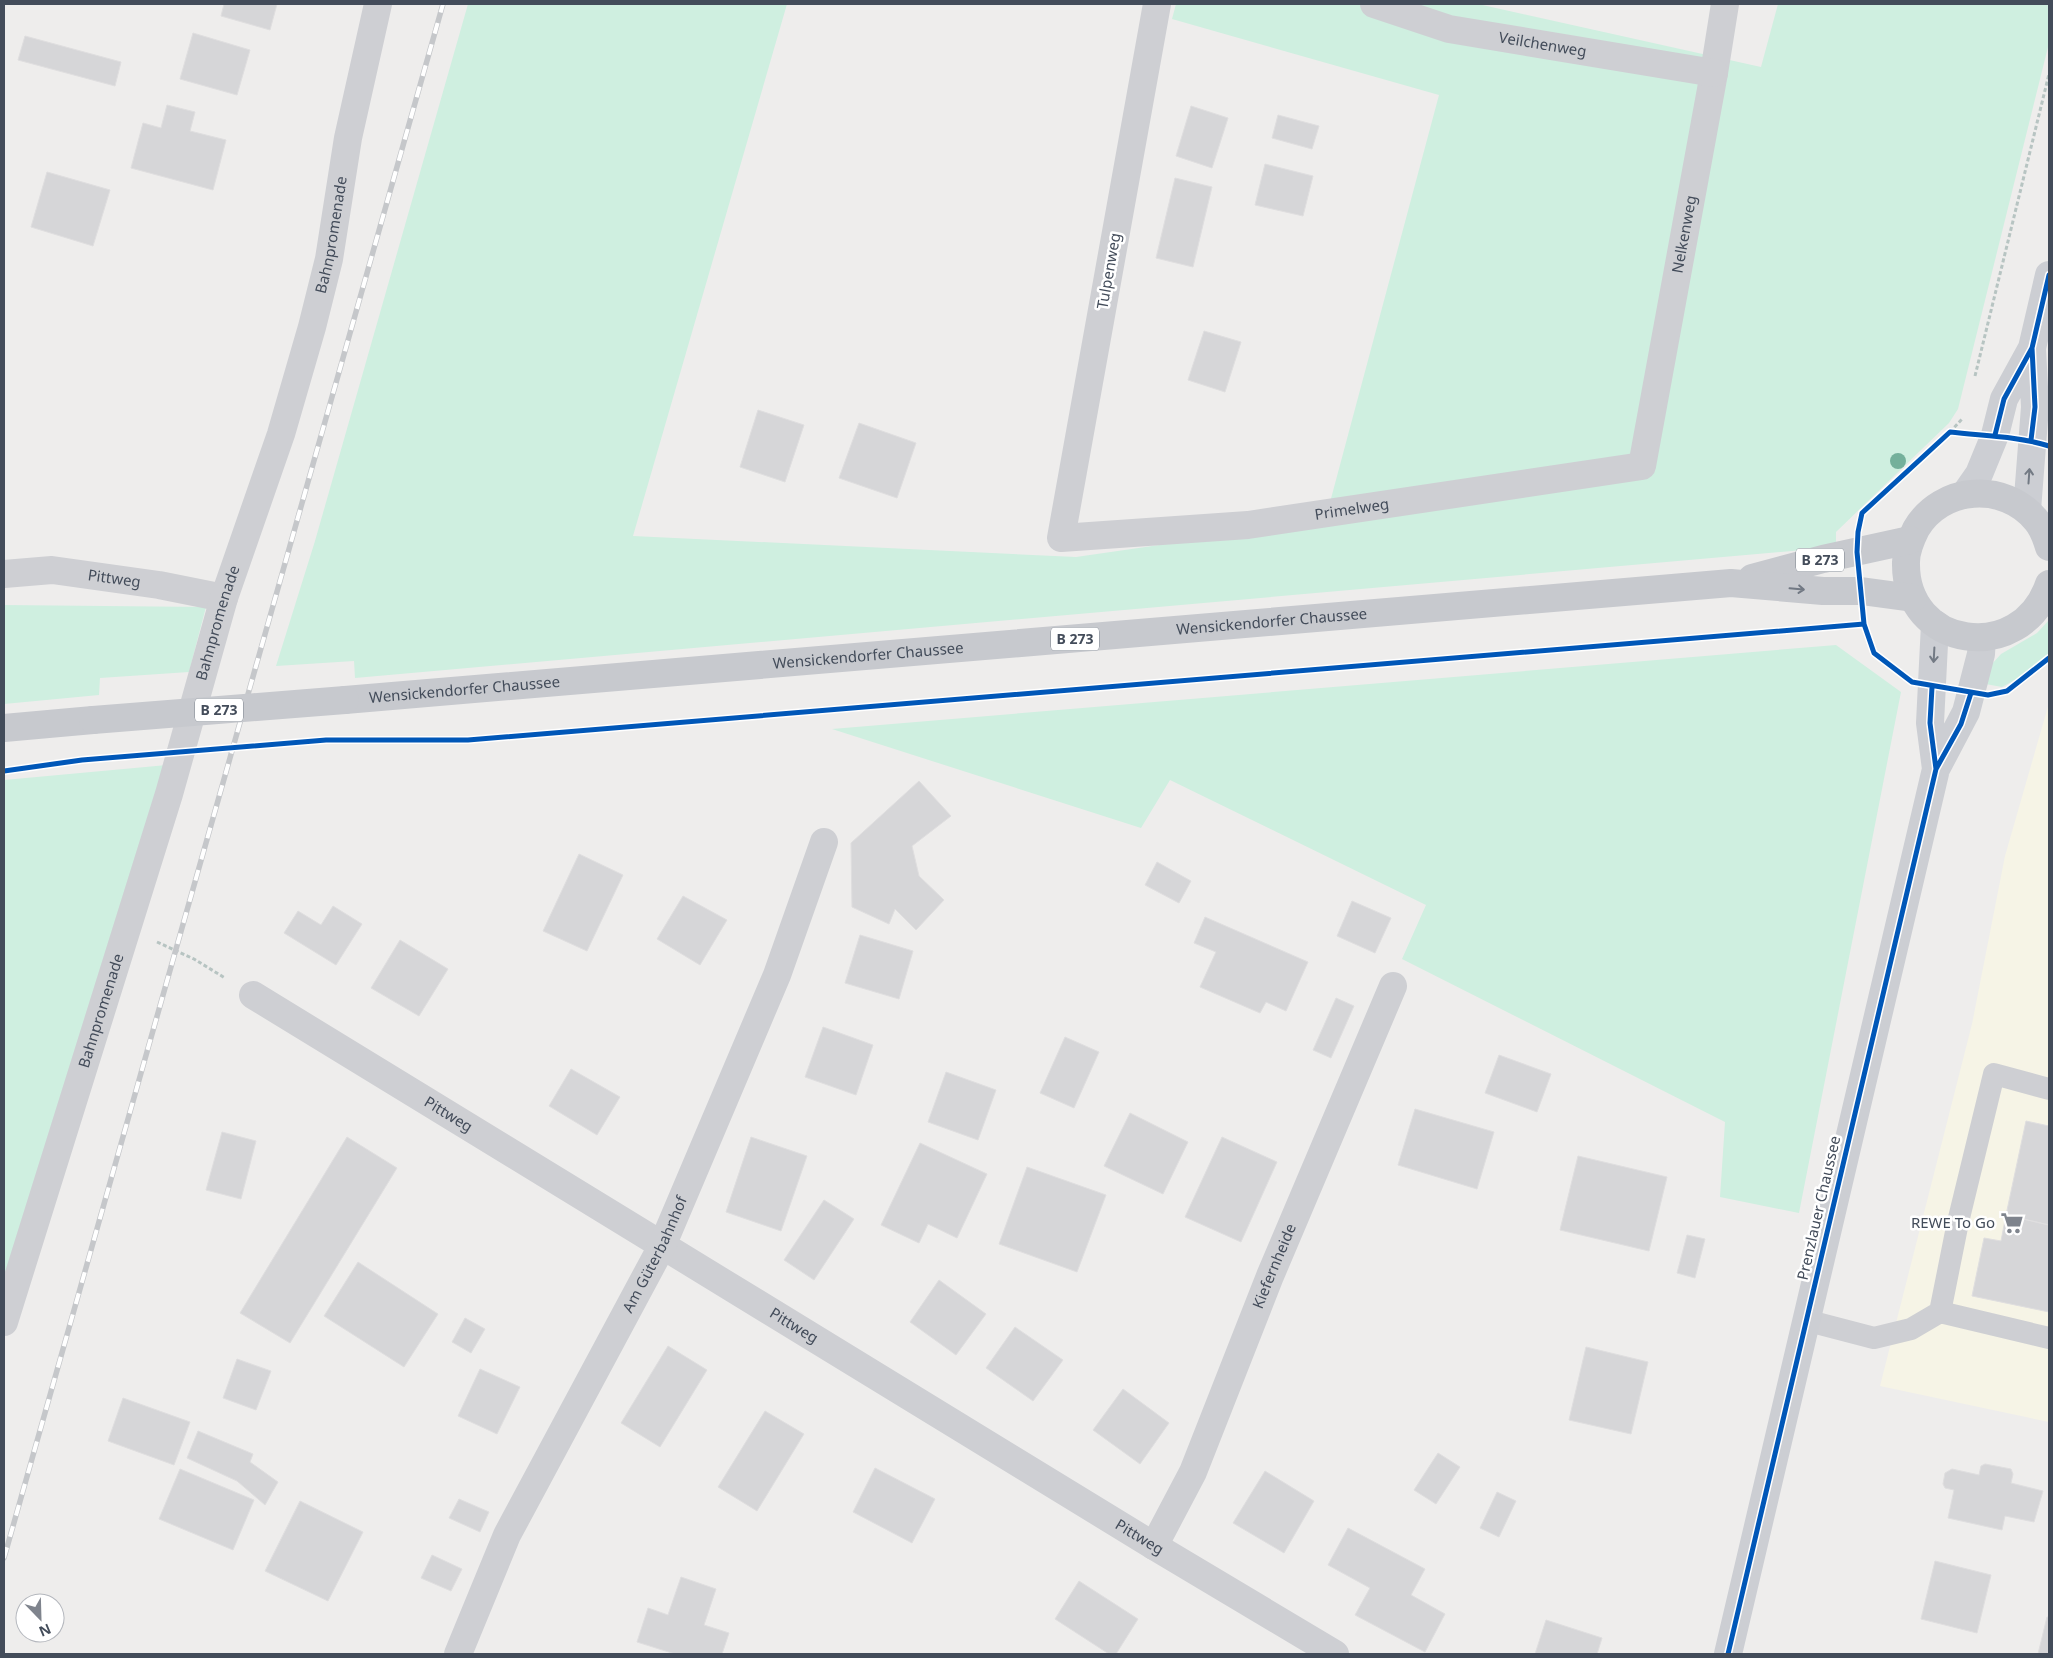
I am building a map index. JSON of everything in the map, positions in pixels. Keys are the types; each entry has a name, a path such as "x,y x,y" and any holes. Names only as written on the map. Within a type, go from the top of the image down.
{"main road":[{"path":"1965,494 1979,474 1995,435 2004,399 2032,348 2049,275"},
{"path":"2026,510 2035,407 2032,348"},
{"path":"2048,537 2026,510 2008,499 1987,493 1965,494 1942,503 1922,519 1910,540 1906,560 1907,579 1913,598 1922,612 1935,624 1966,638 1982,638 2004,634 2024,623 2040,606 2049,585"},
{"name":"Wensickendorfer Chaussee","path":"1732,583 1823,559 1910,540"},
{"name":"Wensickendorfer Chaussee","path":"4,728 1732,583 1823,591 1861,591 1913,598"},
{"name":"Prenzlauer Chaussee","path":"1935,624 1930,723 1936,769"},
{"name":"Prenzlauer Chaussee","path":"1728,1654 1936,769 1966,712 1981,654 1982,638"}],"street":[{"name":"Bahnpromenade","path":"4,1322 169,794 224,598 281,434 312,327 329,259 348,138 378,4"},
{"name":"Tulpenweg","path":"1061,538 1157,4"},
{"name":"Veilchenweg","path":"1374,4 1449,30 1714,74"},
{"name":"Nelkenweg","path":"1642,466 1714,74 1725,4"},
{"name":"Primelweg","path":"1061,538 1248,525 1642,466"},
{"name":"Pittweg","path":"4,574 52,570 159,585 224,598"},
{"name":"Am Güterbahnhof","path":"458,1654 507,1536 662,1246 777,975 824,842"},
{"name":"Kiefernheide","path":"1154,1546 1193,1472 1270,1276 1393,986"},
{"name":"Pittweg","path":"253,995 1154,1546 1335,1654"}],"lane":[{"path":"1940,1312 1958,1222 1994,1074 2049,1089"},
{"path":"1805,1320 1874,1338 1911,1329 1940,1312 2049,1338"}],"path":[{"path":"1974,378 2049,74"},
{"path":"1950,432 1965,416"},
{"path":"126,931 194,959 253,995"}],"shaded area":[{"path":"2049,703 2049,1422 1880,1386 1972,1024 2005,856"}],"green space":[{"path":"468,4 787,4 633,536 1076,557 1325,521 1439,95 1172,19 1176,4 1478,4 1761,67 1778,4 2049,4 2049,43 1958,409 1949,423 1836,532 1836,547 355,678 354,661 276,666 315,541"},
{"path":"4,605 206,607 189,672 100,678 99,695 4,704"},
{"path":"2049,620 2049,654 2015,680 2002,687 1980,683 1991,665 2001,654 2037,633"},
{"path":"1836,645 1901,692 1799,1213 1720,1197 1725,1122 1402,959 1426,905 1170,780 1141,828 832,729"},
{"path":"167,765 4,1285 4,780"}],"building":[{"path":"224,4 277,4 270,30 221,16"},
{"path":"193,33 250,50 237,95 180,79"},
{"path":"25,36 121,62 115,86 18,60"},
{"path":"167,105 195,112 190,131 226,140 213,190 131,168 143,123 161,128"},
{"path":"1191,106 1228,118 1212,168 1176,156"},
{"path":"1278,115 1319,126 1312,149 1272,138"},
{"path":"1265,164 1313,176 1303,216 1255,205"},
{"path":"47,172 110,190 93,246 31,227"},
{"path":"1175,178 1212,187 1193,267 1156,258"},
{"path":"1204,331 1241,342 1225,392 1188,380"},
{"path":"758,410 804,425 785,482 740,467"},
{"path":"859,423 916,443 897,498 839,478"},
{"path":"919,781 951,816 912,846 919,876 944,900 916,930 895,909 889,924 852,907 851,843"},
{"path":"579,854 623,875 587,951 543,931"},
{"path":"1157,862 1191,881 1179,903 1145,885"},
{"path":"683,896 727,920 700,965 657,939"},
{"path":"1352,901 1391,918 1375,953 1337,936"},
{"path":"333,906 362,924 336,965 284,933 298,911 321,925"},
{"path":"1205,917 1308,962 1286,1011 1266,1002 1260,1013 1200,987 1216,952 1194,943"},
{"path":"860,935 913,951 899,999 845,983"},
{"path":"400,940 448,969 419,1016 371,988"},
{"path":"1336,998 1354,1006 1331,1058 1313,1050"},
{"path":"823,1027 873,1045 856,1095 805,1077"},
{"path":"1065,1037 1099,1052 1074,1108 1040,1093"},
{"path":"1499,1055 1551,1074 1537,1112 1485,1093"},
{"path":"571,1069 620,1097 597,1135 549,1106"},
{"path":"946,1072 996,1090 978,1140 928,1122"},
{"path":"1415,1109 1494,1132 1477,1189 1398,1165"},
{"path":"1130,1113 1188,1142 1163,1194 1104,1166"},
{"path":"2026,1121 2049,1126 2049,1225 2006,1215"},
{"path":"222,1132 256,1141 241,1199 206,1190"},
{"path":"347,1137 397,1168 290,1343 240,1313"},
{"path":"751,1137 807,1156 781,1231 726,1212"},
{"path":"1222,1137 1277,1162 1241,1242 1185,1217"},
{"path":"920,1143 987,1174 957,1238 928,1224 919,1243 881,1225"},
{"path":"1578,1156 1667,1177 1649,1251 1560,1230"},
{"path":"1027,1167 1106,1195 1077,1272 999,1244"},
{"path":"824,1200 854,1219 814,1280 784,1260"},
{"path":"2006,1215 2049,1225 2049,1312 1972,1296 1984,1238 2001,1241"},
{"path":"1687,1235 1705,1239 1695,1278 1677,1273"},
{"path":"358,1262 438,1314 404,1367 324,1316"},
{"path":"939,1280 986,1314 956,1355 910,1322"},
{"path":"465,1318 485,1329 471,1353 452,1342"},
{"path":"1015,1327 1063,1360 1033,1401 986,1368"},
{"path":"668,1346 707,1370 660,1447 621,1423"},
{"path":"1586,1347 1648,1362 1631,1434 1569,1420"},
{"path":"237,1359 271,1371 256,1410 223,1398"},
{"path":"480,1369 520,1387 497,1434 458,1416"},
{"path":"1123,1389 1169,1423 1140,1464 1093,1430"},
{"path":"123,1398 190,1422 174,1465 108,1441"},
{"path":"765,1411 804,1434 757,1511 718,1487"},
{"path":"198,1431 253,1454 250,1462 278,1482 265,1505 237,1481 187,1458"},
{"path":"1438,1453 1460,1467 1436,1504 1414,1490"},
{"path":"1985,1464 2011,1469 2013,1474 2011,1483 2043,1491 2034,1522 2005,1516 2002,1530 1948,1518 1954,1490 1945,1488 1943,1484 1945,1473 1952,1469 1979,1475 1981,1466"},
{"path":"875,1468 935,1499 912,1543 853,1512"},
{"path":"180,1469 254,1500 233,1550 159,1519"},
{"path":"1265,1471 1314,1501 1284,1553 1233,1523"},
{"path":"1497,1492 1516,1501 1499,1537 1480,1528"},
{"path":"459,1499 489,1512 480,1532 449,1518"},
{"path":"300,1501 363,1532 328,1601 265,1571"},
{"path":"1348,1528 1425,1569 1411,1595 1445,1614 1425,1652 1355,1615 1370,1588 1328,1565"},
{"path":"432,1555 462,1569 451,1591 421,1578"},
{"path":"1935,1561 1991,1575 1977,1633 1921,1619"},
{"path":"681,1577 716,1589 704,1625 729,1633 722,1654 675,1654 637,1642 648,1608 668,1615"},
{"path":"1079,1581 1138,1619 1116,1654 1109,1654 1055,1619"},
{"path":"2047,1617 2049,1617 2049,1654 2038,1654"},
{"path":"1546,1620 1602,1638 1597,1654 1535,1654"}],"railway":[{"path":"4,1558 443,4"}],"cycle path":[{"path":"1995,435 2004,399 2032,348 2049,275"},
{"path":"2031,440 2035,407 2032,348"},
{"path":"2049,446 2013,438 1950,432 1862,513 1858,532 1857,552 1864,624 1874,653 1912,682 1988,695 2007,691 2049,658"},
{"path":"4,771 82,760 326,740 468,740 1864,624"},
{"path":"1932,687 1930,723 1936,769"},
{"path":"1728,1654 1936,769 1961,724 1971,693"}],"place":[{"name":"REWE To Go","path":"2012,1223"}]}
